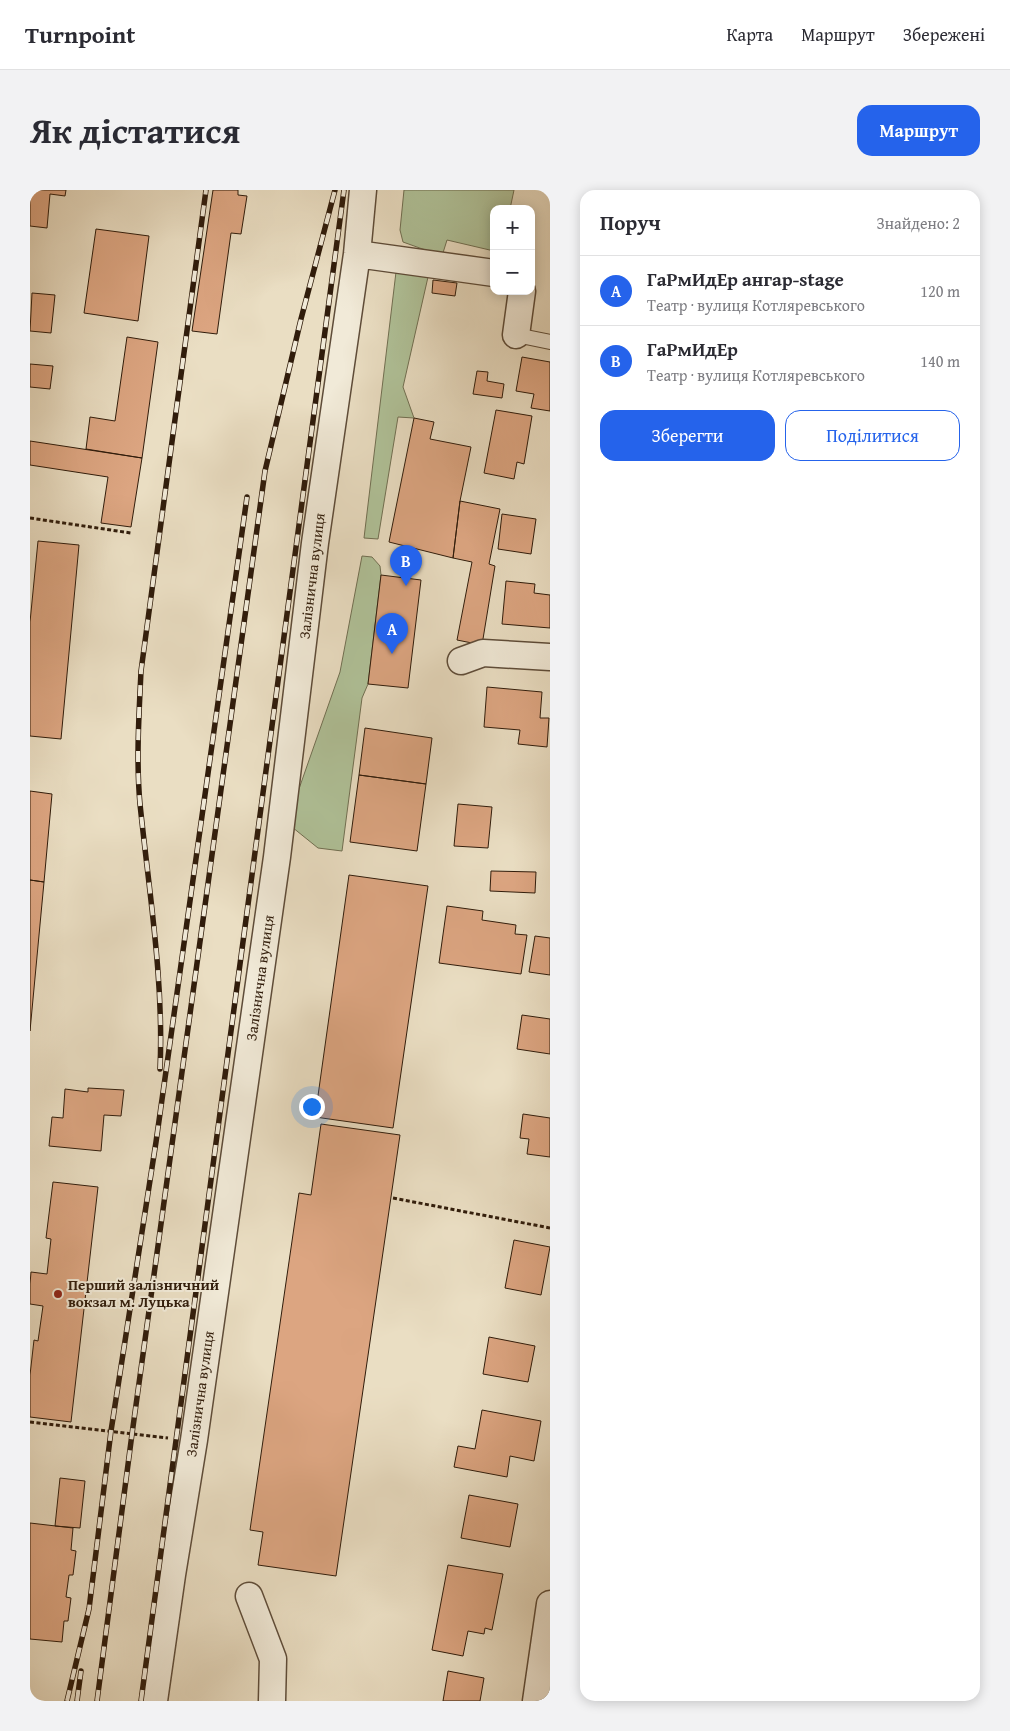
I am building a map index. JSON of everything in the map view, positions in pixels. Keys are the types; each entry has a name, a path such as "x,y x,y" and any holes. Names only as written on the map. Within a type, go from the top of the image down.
{"street":[{"name":"Залізнична вулиця","path":"154,1701 194,1440 277,857 316,543 357,254 363,190"},
{"path":"357,254 490,272"},
{"path":"516,335 521,295"},
{"path":"461,661 483,653 550,657"},
{"path":"249,1596 273,1659 272,1701"},
{"path":"536,1701 550,1604"}],"lane":[{"path":"516,335 550,342"}],"path":[{"path":"30,518 131,533"},
{"path":"393,1198 550,1228"},
{"path":"30,1422 194,1440"}],"green space":[{"path":"404,190 514,190 511,205 490,205 490,250 447,240 442,256 403,242 400,230"},
{"path":"396,272 428,277 403,387 414,418 398,417 378,539 364,538"},
{"path":"362,556 372,557 380,566 381,575 368,684 362,698 342,851 318,848 287,823 340,672"}],"building":[{"path":"30,190 66,190 65,196 50,194 47,228 30,226"},
{"path":"213,190 238,190 238,195 247,196 241,234 231,233 217,334 192,331"},
{"path":"96,229 149,236 138,321 84,313"},
{"path":"433,280 457,283 455,296 432,293"},
{"path":"32,293 55,295 51,333 30,331"},
{"path":"127,337 158,342 142,458 86,449 90,417 115,421"},
{"path":"522,357 550,362 550,411 531,408 534,394 516,391"},
{"path":"30,364 53,366 50,389 30,387"},
{"path":"477,371 488,372 487,381 504,384 502,398 473,394"},
{"path":"496,410 532,416 524,464 517,462 514,479 484,473"},
{"path":"414,418 434,422 430,439 471,447 460,501 453,558 389,542"},
{"path":"30,441 142,458 131,527 101,523 108,477 30,465"},
{"path":"460,501 500,509 489,564 495,566 482,645 457,640 472,562 453,558"},
{"path":"502,514 536,519 531,554 498,549"},
{"path":"38,541 79,545 61,739 30,736 30,622"},
{"path":"381,575 421,580 408,688 368,684"},
{"path":"506,581 535,584 534,593 550,595 550,628 502,624"},
{"path":"487,687 542,692 540,718 549,718 547,747 518,744 520,730 484,727"},
{"path":"365,728 432,738 426,784 359,775"},
{"path":"359,775 426,784 417,851 350,842"},
{"path":"30,791 52,794 44,882 30,880"},
{"path":"458,804 492,807 488,848 454,846"},
{"path":"491,871 536,872 535,893 490,891"},
{"path":"349,875 428,886 393,1128 315,1117"},
{"path":"30,880 44,882 30,1031"},
{"path":"447,906 483,911 482,920 516,925 515,934 527,935 521,974 439,963"},
{"path":"535,936 550,938 550,975 529,972"},
{"path":"522,1015 550,1019 550,1054 517,1049"},
{"path":"88,1088 124,1090 121,1116 104,1115 101,1151 49,1146 52,1117 63,1118 65,1089 88,1092"},
{"path":"523,1114 550,1118 550,1157 527,1154 529,1139 520,1138"},
{"path":"321,1124 400,1135 336,1576 258,1565 263,1532 250,1530 299,1193 311,1195"},
{"name":"Перший залізничний вокзал м. Луцька","path":"53,1182 98,1187 71,1422 30,1417 30,1375 34,1340 38,1341 43,1306 30,1304 31,1272 47,1274 51,1239 46,1238"},
{"path":"514,1240 550,1247 541,1295 505,1288"},
{"path":"489,1337 535,1346 528,1382 483,1374"},
{"path":"482,1410 541,1421 534,1461 510,1456 507,1477 454,1467 458,1446 475,1449"},
{"path":"60,1478 85,1481 80,1528 55,1526"},
{"path":"469,1495 518,1504 510,1547 461,1538"},
{"path":"30,1523 73,1528 71,1550 76,1551 73,1575 69,1575 66,1597 71,1598 68,1621 64,1621 62,1642 30,1639"},
{"path":"448,1565 503,1574 492,1630 485,1628 484,1634 468,1631 463,1656 432,1650"},
{"path":"448,1671 484,1678 480,1701 443,1701"}],"railway":[{"path":"160,1069 161,1036 158,969 138,771 141,671 206,190"},
{"path":"97,1701 265,471 301,319 335,190"},
{"path":"141,1701 344,190"},
{"path":"67,1701 89,1609 111,1431 156,1142 247,497"},
{"path":"77,1701 81,1671"}],"place":[{"name":"ГаРмИдЕр","path":"406,586"},
{"name":"ГаРмИдЕр ангар-stage","path":"392,654"},
{"name":"Перший залізничний вокзал м. Луцька","path":"58,1294"}]}
